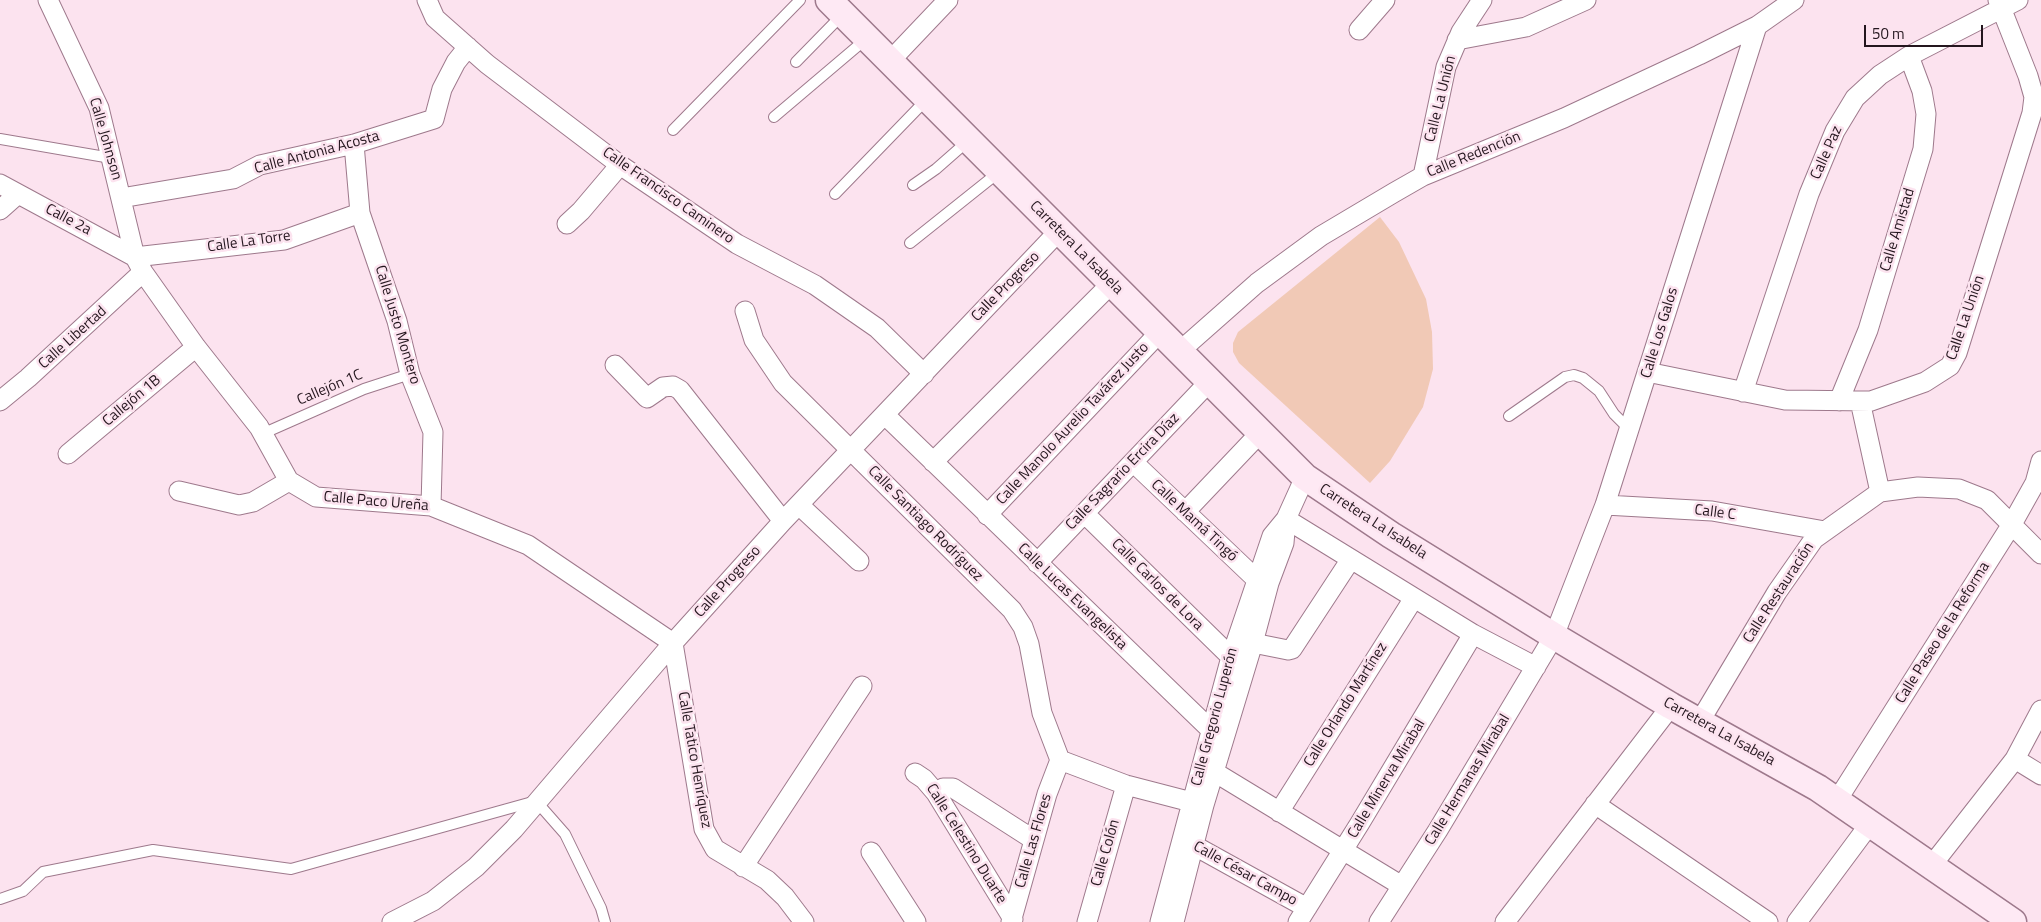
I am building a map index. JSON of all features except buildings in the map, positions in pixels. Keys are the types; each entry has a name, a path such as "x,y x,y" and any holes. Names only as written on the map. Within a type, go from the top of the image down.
{"main road":[{"name":"Carretera La Isabela","path":"836,7 1304,477 1391,535 1554,636 1671,706 1818,788 1869,825 2013,922"}],"street":[{"name":"Calle Johnson","path":"48,0 99,108 139,264"},
{"name":"Calle Francisco Caminero","path":"427,0 436,18 468,47 620,165 737,244 815,284 878,328 924,374"},
{"path":"890,61 948,0"},
{"path":"1359,30 1385,0"},
{"name":"Calle La Unión","path":"1423,176 1446,66 1457,40 1482,0"},
{"path":"1457,40 1526,27 1586,0"},
{"name":"Calle Redención","path":"1180,351 1257,282 1320,236 1423,176 1564,118 1757,26 1794,0"},
{"name":"Calle La Unión","path":"1647,372 1786,400 1871,401 1925,382 1950,366 1956,353 2032,113 2034,97 2006,2"},
{"name":"Calle Paz","path":"1743,392 1809,194 1835,131 1855,98 1880,75 1909,56 2006,2"},
{"name":"Calle Los Galos","path":"1554,636 1605,505 1630,430 1757,26"},
{"name":"Calle Antonia Acosta","path":"121,198 233,179 260,165 354,144 434,119 442,89 456,62 468,47"},
{"name":"Calle Amistad","path":"1838,401 1868,330 1923,149 1924,106 1922,91 1909,56"},
{"name":"Calle Justo Montero","path":"354,144 360,212 397,321 410,374 433,432 430,506"},
{"path":"567,224 582,211 620,165"},
{"name":"Calle 2a","path":"0,184 139,264"},
{"path":"0,210 18,194"},
{"name":"Calle La Torre","path":"139,264 284,240 360,212"},
{"name":"Calle Progreso","path":"392,922 434,901 476,867 514,829 673,643 784,521 1059,232"},
{"name":"Calle Paco Ureña","path":"139,264 196,347 262,434 289,481 316,497 430,506 528,545 673,643"},
{"name":"Calle Libertad","path":"0,401 36,372 139,264"},
{"path":"933,462 1110,284"},
{"name":"Calle Santiago Rodríguez","path":"745,311 754,340 783,383 1012,610 1023,627 1029,644 1042,713 1060,760"},
{"name":"Calle Manolo Aurelio Tavárez Justo","path":"986,515 1160,332"},
{"name":"Callejón 1B","path":"68,454 196,347"},
{"path":"615,365 647,398 663,387 673,386 680,390 784,521"},
{"name":"Calle Sagrario Ercira Díaz","path":"1036,563 1210,381"},
{"path":"1860,401 1880,492"},
{"name":"Calle Lucas Evangelista","path":"884,415 1212,731"},
{"path":"1185,512 1261,432"},
{"name":"Calle Mamá Tingó","path":"1132,462 1256,579"},
{"name":"Calle Paseo de la Reforma","path":"1836,802 2012,524 2035,483 2041,462"},
{"name":"Calle Gregorio Luperón","path":"1170,921 1230,657 1272,536 1286,519 1304,477"},
{"path":"178,491 239,505 253,502 289,481"},
{"name":"Calle Restauración","path":"1700,721 1777,592 1814,539 1880,492 1918,487 1959,489 1986,500 2041,554"},
{"path":"799,505 859,561"},
{"name":"Calle C","path":"1605,505 1712,510 1825,531"},
{"name":"Calle Carlos de Lora","path":"1084,513 1230,657"},
{"path":"1286,519 1473,634 1536,667"},
{"name":"Calle Gregorio Luperón","path":"1198,804 1216,773 1269,583 1284,543 1286,519"},
{"path":"1253,643 1288,650 1292,649 1351,559"},
{"name":"Calle Orlando Martínez","path":"1279,812 1414,598"},
{"name":"Calle Minerva Mirabal","path":"1303,915 1473,634"},
{"name":"Calle Hermanas Mirabal","path":"1379,922 1554,636"},
{"name":"Calle Tatico Henríquez","path":"673,643 704,829 715,849 767,880 785,897 804,922"},
{"path":"743,867 862,686"},
{"path":"1505,922 1671,706"},
{"path":"1932,866 2015,759 2041,710"},
{"path":"2015,759 2041,775"},
{"path":"1060,760 1126,784 1198,804"},
{"name":"Calle Las Flores","path":"1012,920 1047,794 1060,760"},
{"name":"Calle Celestino Duarte","path":"915,773 924,779 936,793 1012,920"},
{"path":"1216,773 1402,886"},
{"name":"Calle Colón","path":"1087,922 1126,784"},
{"path":"936,793 943,788 953,788 1034,840"},
{"path":"1595,804 1768,922"},
{"path":"1797,922 1869,825"},
{"name":"Calle César Campo","path":"1189,843 1303,915"},
{"path":"871,852 916,922"}],"lane":[{"path":"673,130 800,0"},
{"path":"796,62 836,7"},
{"path":"774,117 867,38"},
{"path":"835,194 928,99"},
{"path":"0,139 111,158"},
{"path":"913,185 936,169 969,140"},
{"path":"910,243 1000,171"},
{"name":"Callejón 1C","path":"262,434 364,389 410,374"},
{"path":"1509,416 1566,377 1574,375 1582,378 1599,391 1614,414 1630,430"},
{"path":"0,899 23,891 43,872 153,850 290,869 536,801 565,834 601,908 605,922"}],"shaded area":[{"path":"1380,217 1399,242 1426,299 1432,332 1433,369 1423,407 1390,461 1370,483 1239,363 1233,352 1233,343 1238,332"}]}
